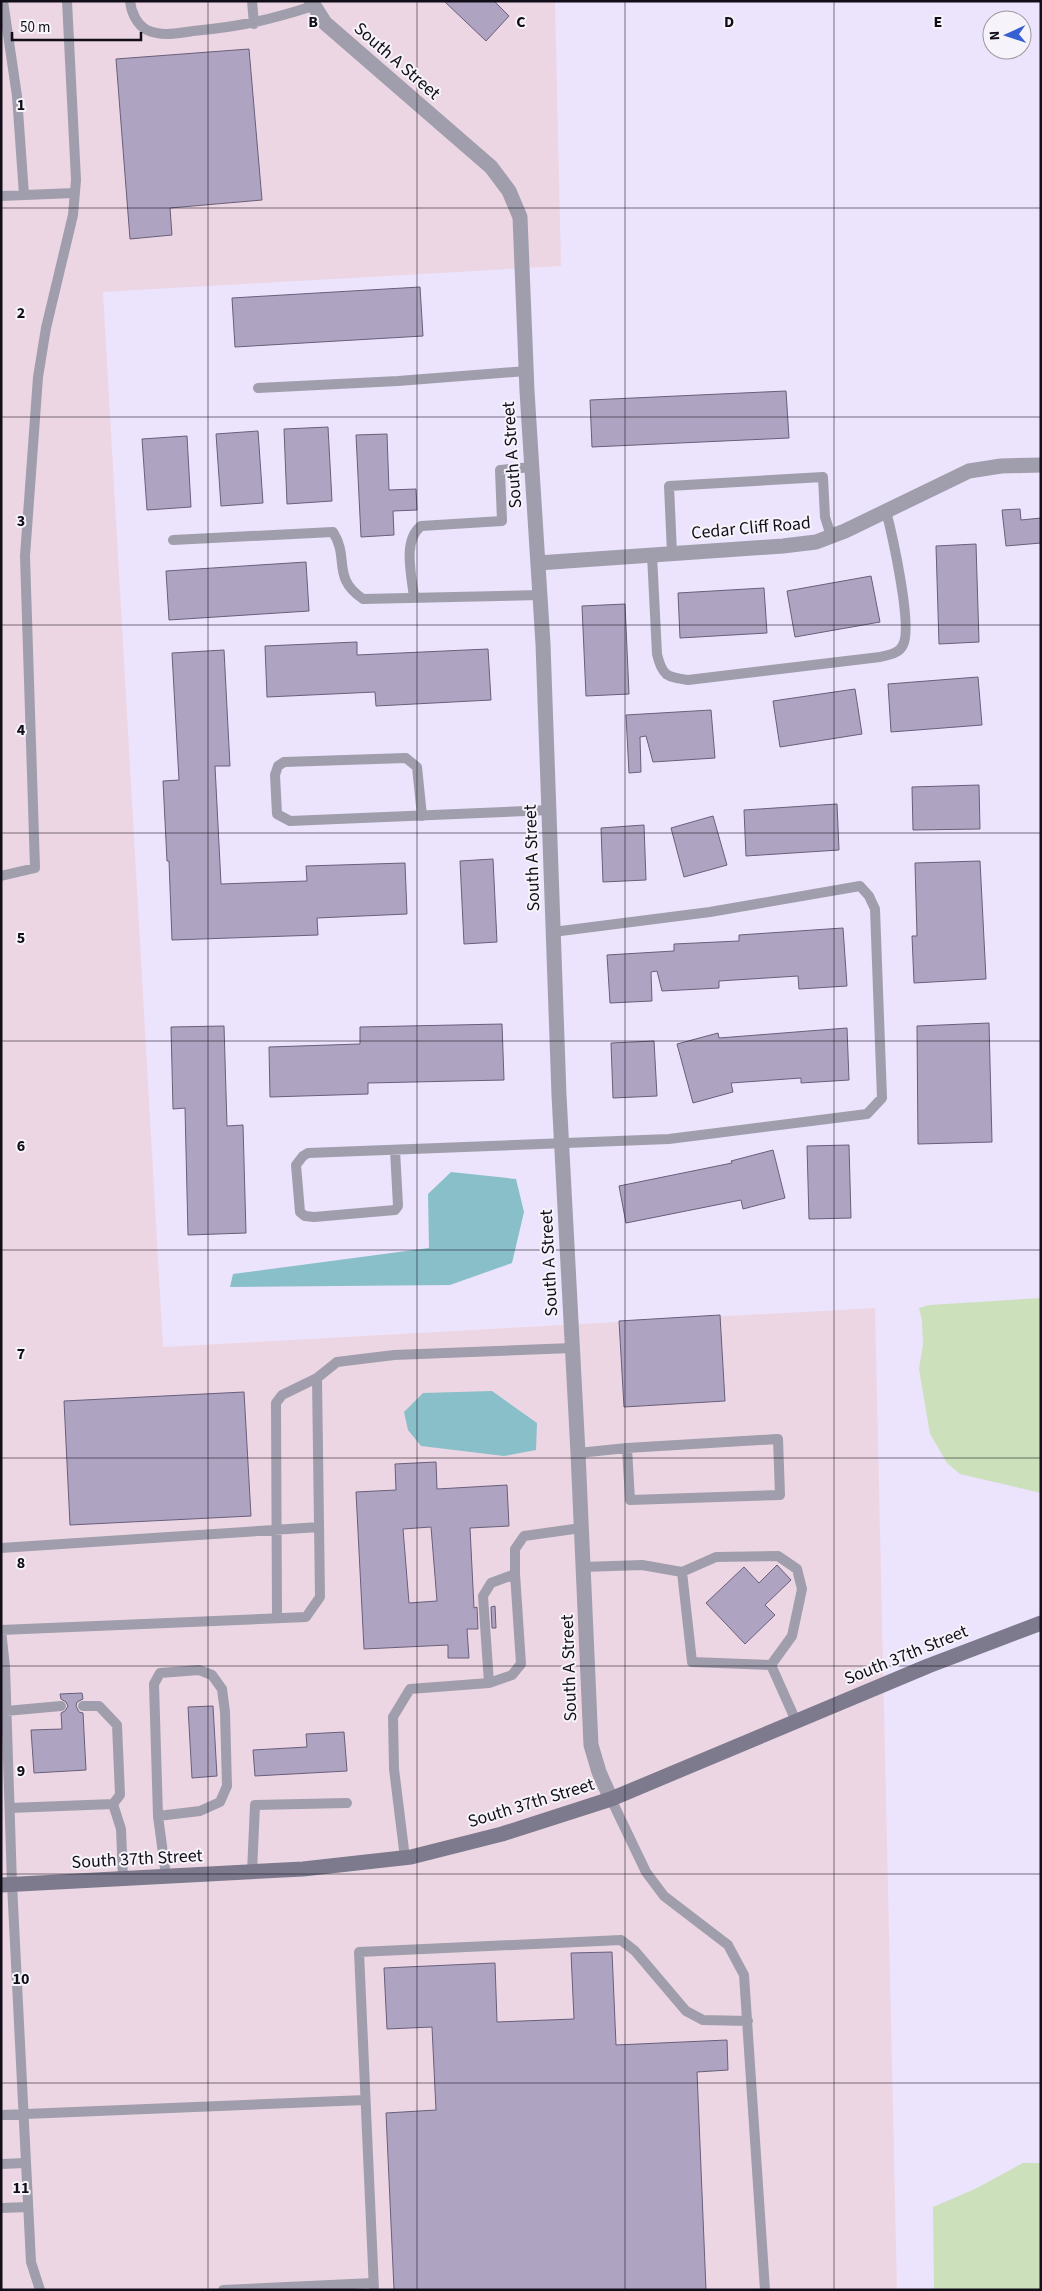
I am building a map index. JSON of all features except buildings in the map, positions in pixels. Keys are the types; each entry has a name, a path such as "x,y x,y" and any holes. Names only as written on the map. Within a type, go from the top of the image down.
{"street":[{"name":"South A Street","path":"312,3 325,23 491,167 509,191 520,217 526,372 540,595 562,1143 591,1745 599,1772 611,1798"},
{"name":"Cedar Cliff Road","path":"538,563 816,542 969,471 1001,466 1041,465"},
{"name":"South 37th Street","path":"7,1884 303,1869 405,1858 502,1834 611,1798 928,1666 1041,1623"}],"lane":[{"path":"3,1 17,96 24,196"},
{"path":"1,876 35,868 25,556 38,377 46,328 73,215 76,180 67,1"},
{"path":"130,1 139,23 147,30 162,34 254,24 312,3"},
{"path":"252,1 254,24"},
{"path":"1,196 74,194"},
{"path":"258,388 526,372"},
{"path":"414,598 410,543 413,532 421,526 502,521 500,470 532,467"},
{"path":"672,553 669,486 823,477 825,516 831,536"},
{"path":"652,555 657,654 660,668 669,677 688,680 880,657 895,654 903,646 906,632 896,550 886,511"},
{"path":"173,540 333,532 340,543 343,577 352,591 363,599 540,595"},
{"path":"422,816 418,767 406,758 284,762 278,766 275,775 278,814 290,821 422,816 549,810"},
{"path":"395,1150 398,1206 395,1210 314,1217 305,1216 300,1212 296,1165 308,1153 669,1138 867,1114 882,1098 875,909 869,896 860,886 710,912 553,932"},
{"path":"277,1618 276,1403 282,1395 317,1378 337,1362 394,1355 572,1348"},
{"path":"40,2290 31,2262 7,1884 10,1808 1,1630 306,1617 320,1597 317,1378"},
{"path":"578,1453 627,1448 778,1439 780,1495 630,1500 627,1448"},
{"path":"1,1548 319,1527"},
{"path":"405,1858 394,1769 393,1717 410,1689 489,1682 512,1675 521,1664 515,1549 524,1536 581,1528"},
{"path":"583,1567 642,1565 682,1572 716,1557 778,1556 797,1570 802,1589 792,1636 771,1665"},
{"path":"682,1572 692,1662 771,1665"},
{"path":"489,1682 484,1596 490,1583 515,1574"},
{"path":"771,1665 796,1721"},
{"path":"158,1816 200,1811 220,1802 227,1786 226,1712 222,1689 212,1676 199,1670 160,1673 154,1684 158,1816 166,1876"},
{"path":"6,1711 61,1706"},
{"path":"10,1808 113,1804 120,1795 117,1725 99,1706 83,1706"},
{"path":"611,1798 646,1872 664,1896 728,1945 744,1974 765,2290"},
{"path":"252,1872 256,1805 347,1803"},
{"path":"113,1804 121,1830 123,1878"},
{"path":"223,2290 373,2287 359,1952 621,1940 635,1951 686,2011 703,2020 748,2021"},
{"path":"1,2115 364,2100"},
{"path":"1,2164 26,2163"},
{"path":"1,2208 28,2207"}],"shaded area":[{"path":"1,1 555,1 561,266 103,292 163,1347 875,1308 897,2290 1,2290"},
{"path":"451,1172 516,1179 524,1212 512,1263 450,1285 230,1287 233,1274 429,1248 428,1194"},
{"path":"1041,1298 1041,1493 960,1474 947,1463 930,1434 919,1369 923,1344 922,1320 919,1308 929,1305"},
{"path":"492,1391 537,1423 536,1450 504,1456 421,1446 408,1430 404,1412 423,1393"},
{"path":"1023,2163 1041,2163 1041,2290 934,2290 933,2207 975,2189"}]}
